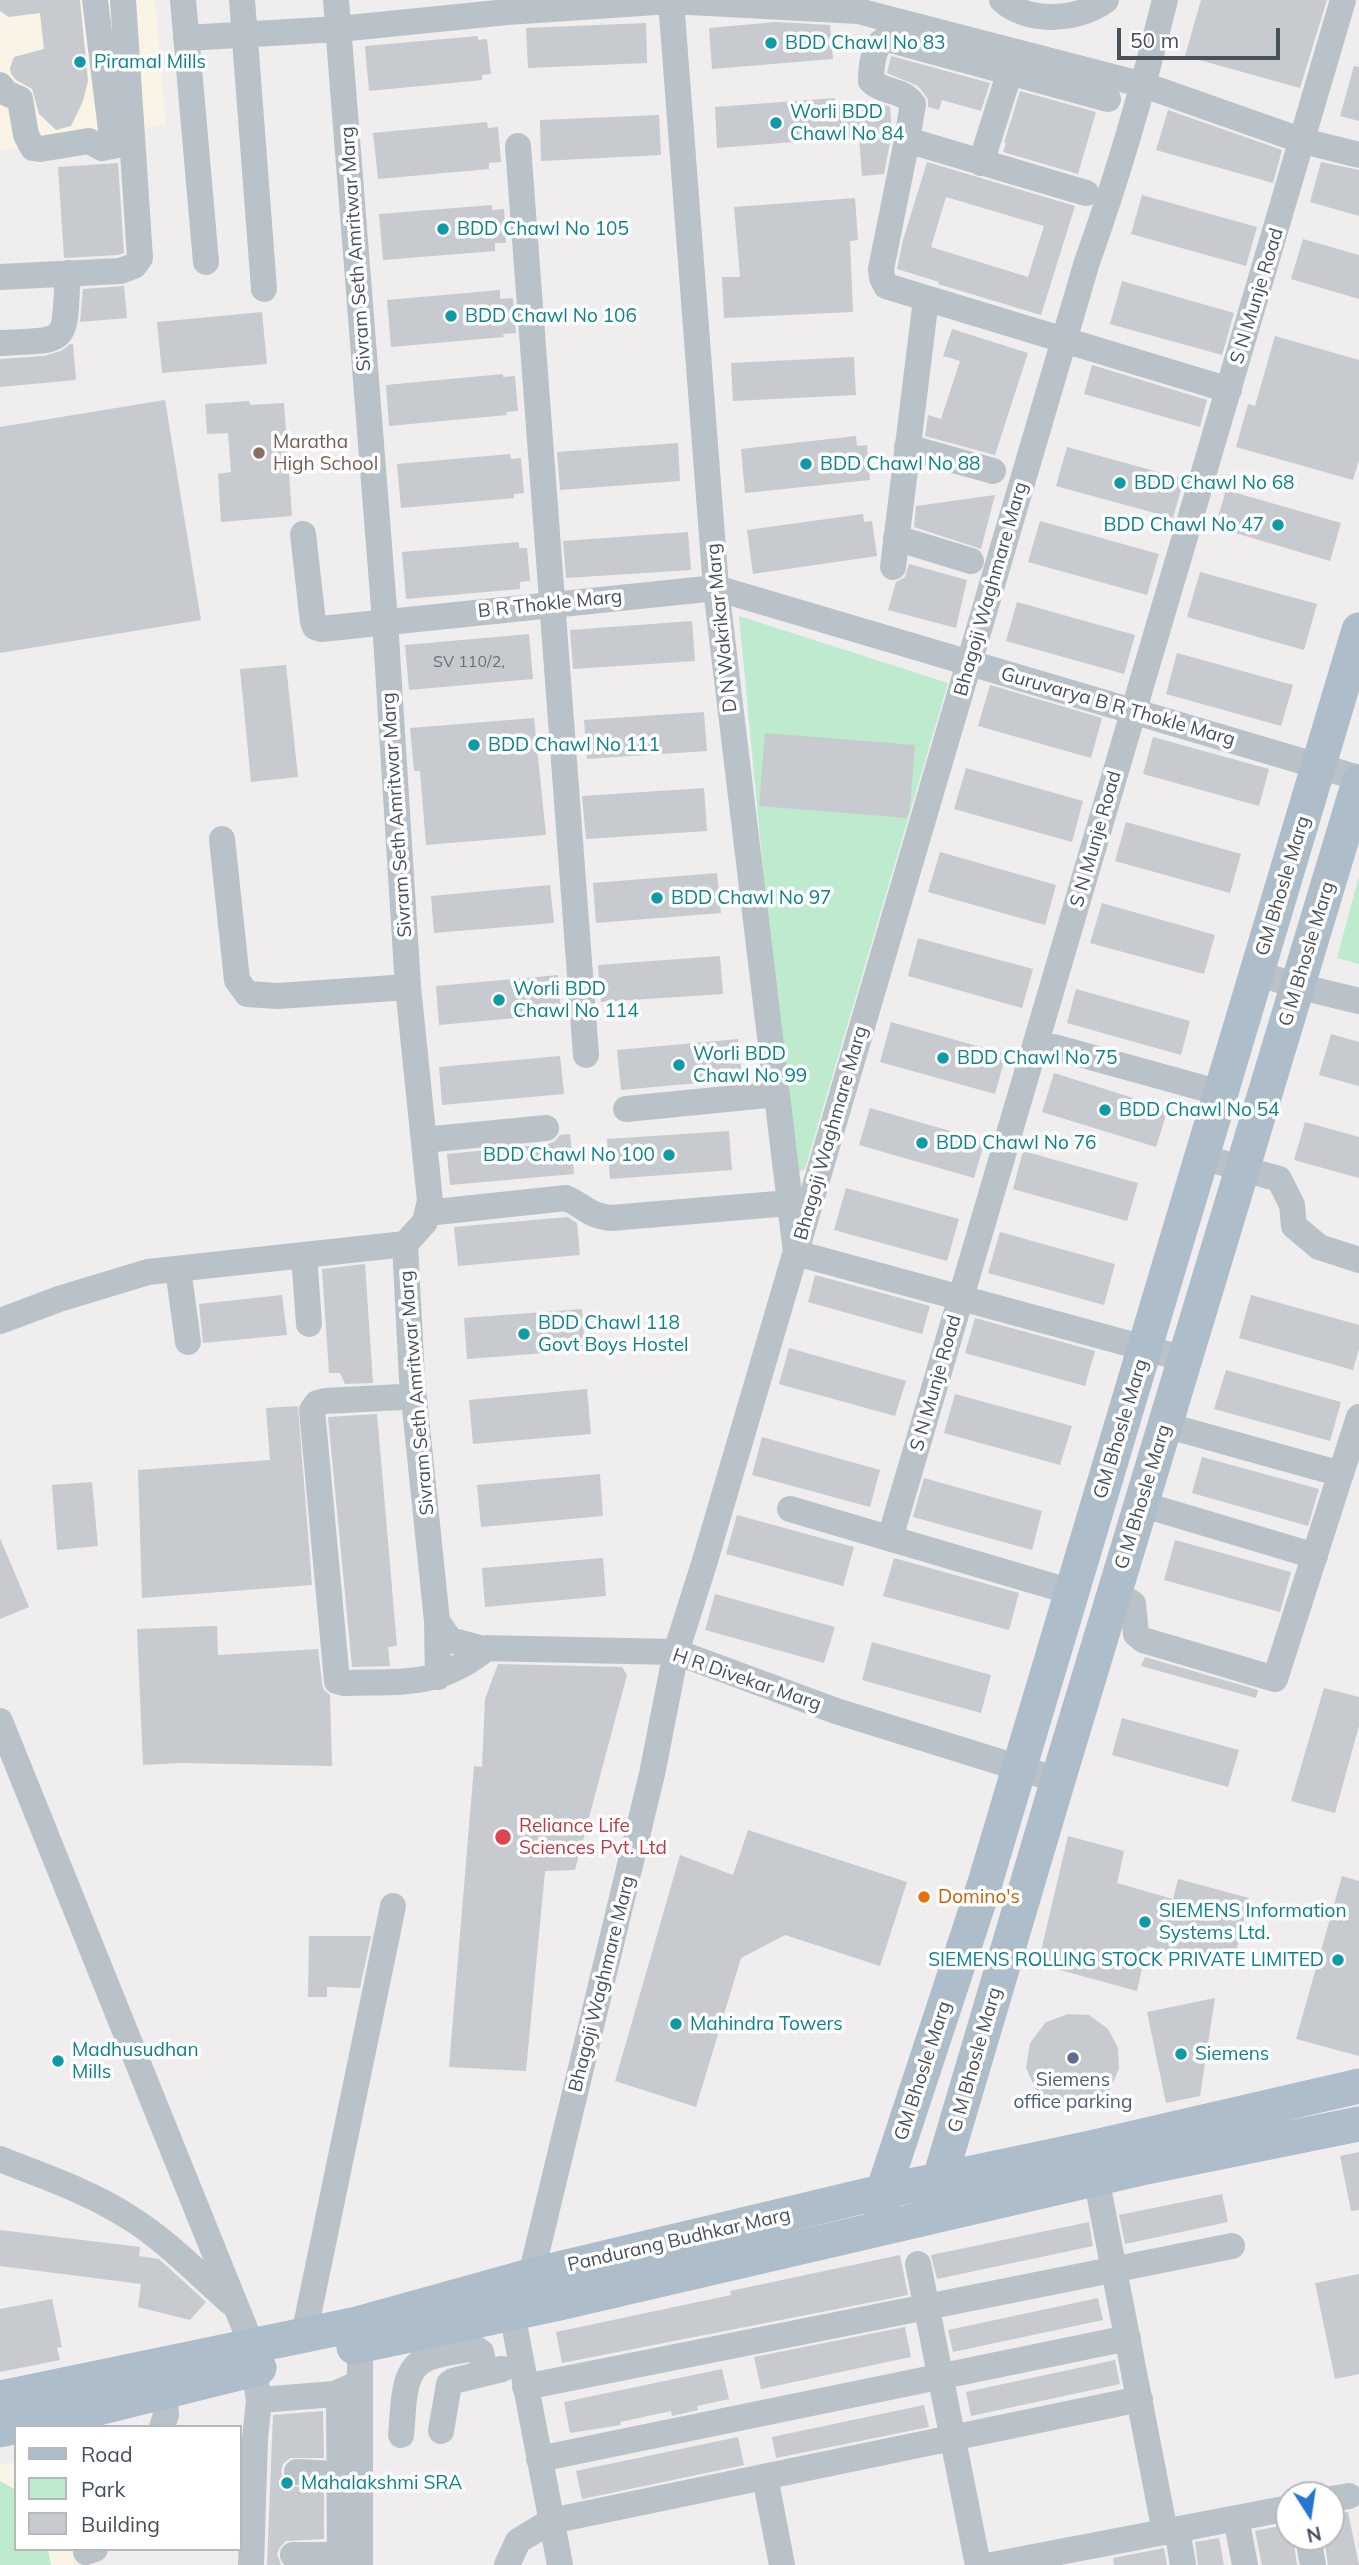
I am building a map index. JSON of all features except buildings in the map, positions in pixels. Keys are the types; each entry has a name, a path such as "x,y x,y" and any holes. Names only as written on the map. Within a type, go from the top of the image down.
{"main road":[{"name":"GM Bhosle Marg","path":"882,2227 883,2192 984,1886 1359,630"},
{"name":"G M Bhosle Marg","path":"941,2214 940,2179 1359,780"},
{"name":"Pandurang Budhkar Marg","path":"0,2398 255,2372 304,2335 356,2335 512,2314 941,2214 1093,2163 1359,2086"},
{"name":"Pandurang Budhkar Marg","path":"22,2425 255,2372 533,2275 940,2179 1093,2163 1359,2124"}],"street":[{"path":"95,0 113,146"},
{"path":"0,85 6,93 20,99 26,135 33,148 89,141 102,148 123,143 128,135 112,0"},
{"path":"0,277 120,271 134,266 140,258 123,0"},
{"path":"183,0 206,262"},
{"path":"242,0 264,289"},
{"name":"Sivram Seth Amritwar Marg","path":"336,0 385,621 408,987 430,1200 425,1222 405,1244 407,1388 437,1621 438,1677"},
{"path":"1002,0 1010,8 1024,14 1045,16 1073,15 1091,10 1106,0"},
{"name":"Bhagoji Waghmare Marg","path":"533,2275 652,1774 676,1652 1064,341 1144,85 1165,0"},
{"name":"S N Munje Road","path":"890,1538 1343,0"},
{"path":"187,38 339,29 507,12 671,1 858,11 1144,85 1303,141 1359,155"},
{"name":"D N Wakrikar Marg","path":"671,1 716,589 796,1253"},
{"path":"1108,99 1010,70 887,39 879,42 871,81 876,86 906,95 913,104 881,269 882,278 886,286 926,299 1229,390"},
{"path":"981,163 1010,70"},
{"path":"907,140 1086,193"},
{"path":"518,146 586,1055"},
{"path":"0,343 57,338 64,330 68,273"},
{"path":"893,567 926,299"},
{"path":"908,447 993,471"},
{"name":"B R Thokle Marg","path":"303,534 313,622 321,629 716,589"},
{"path":"897,538 971,561"},
{"name":"Guruvarya B R Thokle Marg","path":"716,589 1359,780"},
{"path":"222,839 237,980 247,994 278,996 408,987"},
{"path":"1257,973 1359,1001"},
{"path":"1054,1047 1221,1093"},
{"path":"626,1109 776,1094"},
{"path":"424,1140 546,1128"},
{"path":"1202,1157 1279,1179 1292,1205 1294,1226 1319,1247 1359,1260"},
{"path":"427,1213 566,1198 592,1215 611,1218 789,1203"},
{"path":"0,1321 59,1298 148,1272 405,1244"},
{"path":"796,1253 1185,1359"},
{"path":"304,1255 309,1324"},
{"path":"178,1269 188,1342"},
{"path":"323,1384 407,1388"},
{"path":"407,1388 325,1401 317,1403 312,1410 337,1681 411,1681 438,1677 456,1671 487,1648"},
{"path":"1114,1594 1133,1604 1136,1634 1143,1640 1273,1680 1277,1678 1359,1417"},
{"path":"1165,1425 1341,1474"},
{"path":"1141,1504 1315,1556"},
{"path":"790,1509 1072,1592"},
{"name":"H R Divekar Marg","path":"437,1621 450,1640 487,1648 676,1652 836,1711 1058,1780"},
{"path":"0,1721 236,2308 255,2372 251,2565"},
{"path":"304,2335 393,1906"},
{"path":"0,2159 102,2202 128,2216 236,2308"},
{"path":"1093,2163 1140,2399 1171,2530 1183,2565"},
{"path":"441,2431 449,2384 485,2372 523,2376 926,2307 1232,2246"},
{"path":"918,2264 978,2565"},
{"path":"512,2314 560,2565"},
{"path":"293,2555 350,2560 350,2387 356,2335"},
{"path":"539,2459 1128,2338"},
{"path":"401,2435 407,2379 417,2364 425,2359 475,2348 481,2352 485,2372"},
{"path":"255,2372 350,2387"},
{"path":"163,2425 166,2415 164,2392"},
{"path":"507,2565 519,2541 551,2521 1140,2399"},
{"path":"297,2472 350,2475"},
{"path":"765,2477 782,2565"},
{"path":"992,2565 1111,2554 1171,2530 1275,2511"},
{"path":"1236,2518 1245,2565"}],"shaded area":[{"name":"Piramal Mills","path":"0,0 155,0 166,124 51,145 0,150"},
{"path":"14,2462 14,2551 72,2551 75,2565 0,2565 0,2465"}],"green space":[{"path":"739,616 948,683 805,1169 796,1173 791,1164"},
{"path":"1359,876 1359,964 1337,958"},
{"path":"0,2481 14,2489 14,2551 48,2551 51,2565 0,2565"}],"place":[{"name":"BDD Chawl No 83","path":"771,43"},
{"name":"Piramal Mills","path":"80,62"},
{"name":"Worli BDD Chawl No 84","path":"776,123"},
{"name":"BDD Chawl No 105","path":"443,229"},
{"name":"BDD Chawl No 106","path":"451,316"},
{"name":"Maratha High School","path":"259,453"},
{"name":"BDD Chawl No 88","path":"806,464"},
{"name":"BDD Chawl No 68","path":"1120,483"},
{"name":"BDD Chawl No 47","path":"1278,525"},
{"name":"BDD Chawl No 111","path":"474,745"},
{"name":"BDD Chawl No 97","path":"657,898"},
{"name":"Worli BDD Chawl No 114","path":"499,1000"},
{"name":"BDD Chawl No 75","path":"943,1058"},
{"name":"Worli BDD Chawl No 99","path":"679,1065"},
{"name":"BDD Chawl No 54","path":"1105,1110"},
{"name":"BDD Chawl No 76","path":"922,1143"},
{"name":"BDD Chawl No 100","path":"669,1155"},
{"name":"BDD Chawl 118 Govt Boys Hostel","path":"524,1334"},
{"name":"Reliance Life Sciences Pvt. Ltd","path":"503,1837"},
{"name":"Domino's","path":"924,1897"},
{"name":"SIEMENS Information Systems Ltd.","path":"1145,1922"},
{"name":"SIEMENS ROLLING STOCK PRIVATE LIMITED","path":"1338,1960"},
{"name":"Mahindra Towers","path":"676,2024"},
{"name":"Siemens","path":"1181,2054"},
{"name":"Siemens office parking","path":"1073,2058"},
{"name":"Madhusudhan Mills","path":"58,2061"},
{"name":"Mahalakshmi SRA","path":"287,2483"}]}
